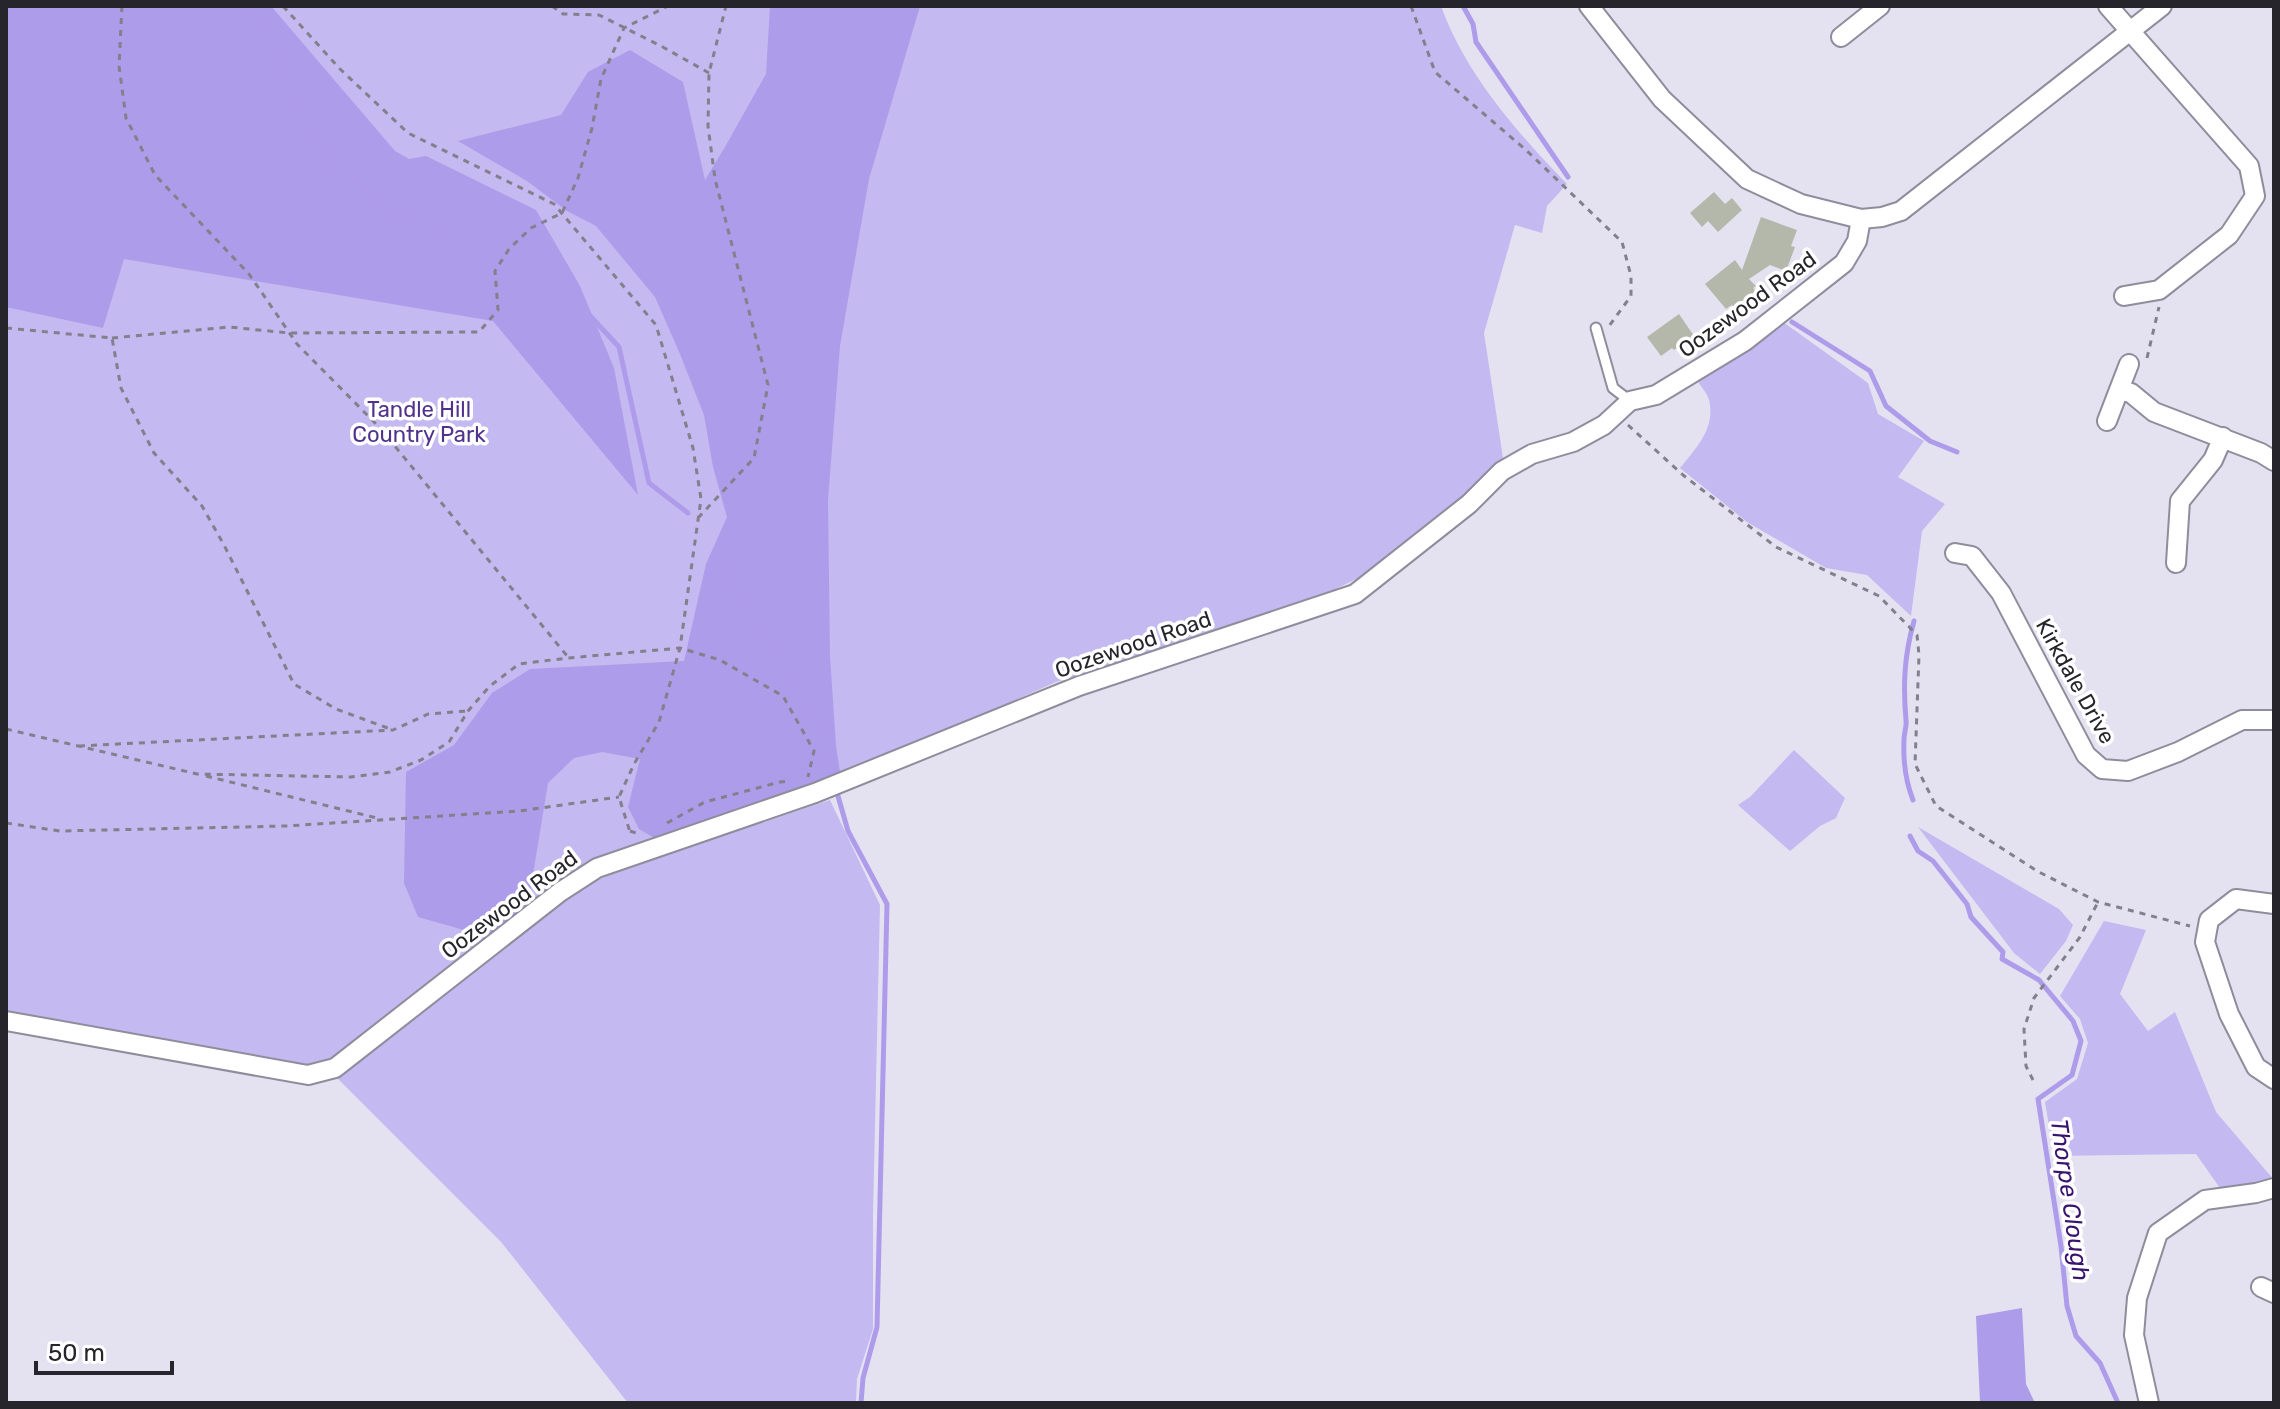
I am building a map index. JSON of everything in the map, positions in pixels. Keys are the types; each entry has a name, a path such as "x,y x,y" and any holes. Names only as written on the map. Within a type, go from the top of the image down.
{"street":[{"path":"1589,6 1662,99 1747,179 1801,204 1861,219 1901,211 2162,6"},
{"path":"1841,37 1880,6"},
{"path":"2108,6 2249,166 2255,196 2229,235 2159,290 2124,296"},
{"name":"Oozewood Road","path":"6,1021 308,1075 335,1068 560,892 597,868 835,786 1079,686 1355,594 1469,504 1502,471 1532,454 1573,442 1604,425 1623,408 1656,395 1745,341 1844,263 1857,241 1861,219"},
{"path":"2107,421 2129,364"},
{"path":"2119,390 2131,393 2154,412 2223,437 2274,461"},
{"path":"2176,563 2180,501 2213,460 2223,437"},
{"name":"Kirkdale Drive","path":"1955,553 1972,556 2001,593 2086,755 2102,769 2128,771 2178,752 2242,720 2274,720"},
{"path":"2274,904 2236,899 2209,920 2205,942 2229,1014 2256,1067 2274,1079"},
{"path":"2149,1403 2134,1335 2137,1298 2158,1233 2205,1200 2274,1188"}],"lane":[{"path":"1597,332 1613,388 1623,408"}],"path":[{"path":"122,6 119,66 126,118 155,175 249,274 297,344 380,428 568,658"},
{"path":"283,6 340,69 408,133 554,204 656,325 693,448 701,499 680,648 659,722 619,797 634,855"},
{"path":"552,6 563,14 599,15 709,73"},
{"path":"6,328 112,338 229,327 289,333 479,332 498,310 495,271 509,249 531,228 562,213 578,178 601,79 624,28 668,6"},
{"path":"698,518 754,458 768,385 715,179 708,126 709,73 726,6"},
{"path":"1411,6 1435,72 1526,150 1622,242 1631,276 1631,296 1618,315 1597,332"},
{"path":"2129,364 2139,364 2147,359 2158,311 2159,290"},
{"path":"112,338 121,388 154,453 202,506 294,684 336,709 393,730"},
{"path":"1623,408 1683,475 1776,547 1879,596 1917,635 1915,764 1936,806 2037,871 2098,902 2207,931"},
{"path":"197,774 351,777 390,772 421,760 449,742 468,711 490,686 519,664 680,648 720,660 783,696 814,751 807,780"},
{"path":"75,746 393,730 428,714 468,711"},
{"path":"6,729 385,819"},
{"path":"656,829 705,802 793,781"},
{"path":"6,823 60,831 286,826 519,811 619,797"},
{"path":"630,831 644,836"},
{"path":"2033,1080 2026,1066 2024,1029 2034,998 2080,937 2098,902"}],"green space":[{"name":"Tandle Hill Country Park","path":"6,6 1441,6 1464,56 1479,79 1512,123 1567,184 1547,206 1542,233 1515,225 1484,333 1503,458 1499,468 1377,569 1321,596 1056,682 813,790 633,848 335,1058 321,1065 297,1066 6,1015"},
{"path":"1783,322 1868,383 1878,414 1924,441 1898,477 1945,504 1922,531 1911,616 1867,575 1826,568 1747,522 1680,468 1703,437 1710,420 1709,400 1696,379"},
{"path":"1794,750 1845,798 1836,818 1820,826 1790,851 1738,805 1750,797"},
{"path":"830,800 880,905 873,1329 857,1379 856,1403 628,1403 502,1243 335,1076 590,883 645,861"},
{"path":"1918,827 2059,909 2073,925 2066,941 2040,974 2014,953"},
{"path":"2104,921 2146,930 2120,994 2148,1031 2175,1012 2216,1112 2274,1183 2220,1188 2196,1154 2054,1156 2045,1102 2077,1079 2088,1043 2080,1019 2060,996"}],"shaded area":[{"path":"6,6 271,6 395,151 409,159 426,156 536,210 580,286 614,368 638,495 493,321 124,259 103,328 6,307"},
{"path":"770,6 920,6 869,179 840,346 828,500 830,656 841,778 658,840 639,829 628,807 640,759 602,752 574,758 548,783 527,911 492,938 418,917 404,883 406,772 454,745 492,693 530,669 684,661 706,564 727,517 713,467 704,415 655,297 596,226 567,211 527,181 458,141 561,115 588,72 630,50 683,82 705,180 766,74"},
{"path":"2022,1308 2026,1384 2035,1403 1980,1403 1976,1316"}],"building":[{"path":"1714,192 1725,204 1732,198 1742,210 1718,232 1708,221 1702,227 1690,213"},
{"path":"1761,217 1797,230 1791,246 1795,247 1786,271 1770,265 1749,279 1756,286 1753,288 1756,291 1734,307 1732,305 1726,309 1705,284 1735,260 1742,270"},
{"path":"1679,314 1694,336 1661,356 1647,337"}],"waterway":[{"path":"249,6 322,154 409,225 555,278 619,347 649,483 688,513"},
{"path":"1463,6 1473,24 1476,42 1568,177"},
{"path":"1792,322 1870,371 1886,406 1930,441 1957,452"},
{"path":"716,552 741,595 809,694 833,780"},
{"name":"Thorpe Clough","path":"1913,800 1906,778 1904,737 1905,671 1914,621"},
{"path":"836,789 848,831 887,904 877,1327 863,1378 861,1403"},
{"name":"Thorpe Clough","path":"1910,836 1918,851 1933,861 1967,904 1971,917 2003,952 2002,959 2039,980 2073,1021 2081,1041 2072,1075 2038,1099 2067,1306 2076,1336 2100,1363 2118,1403"}]}
